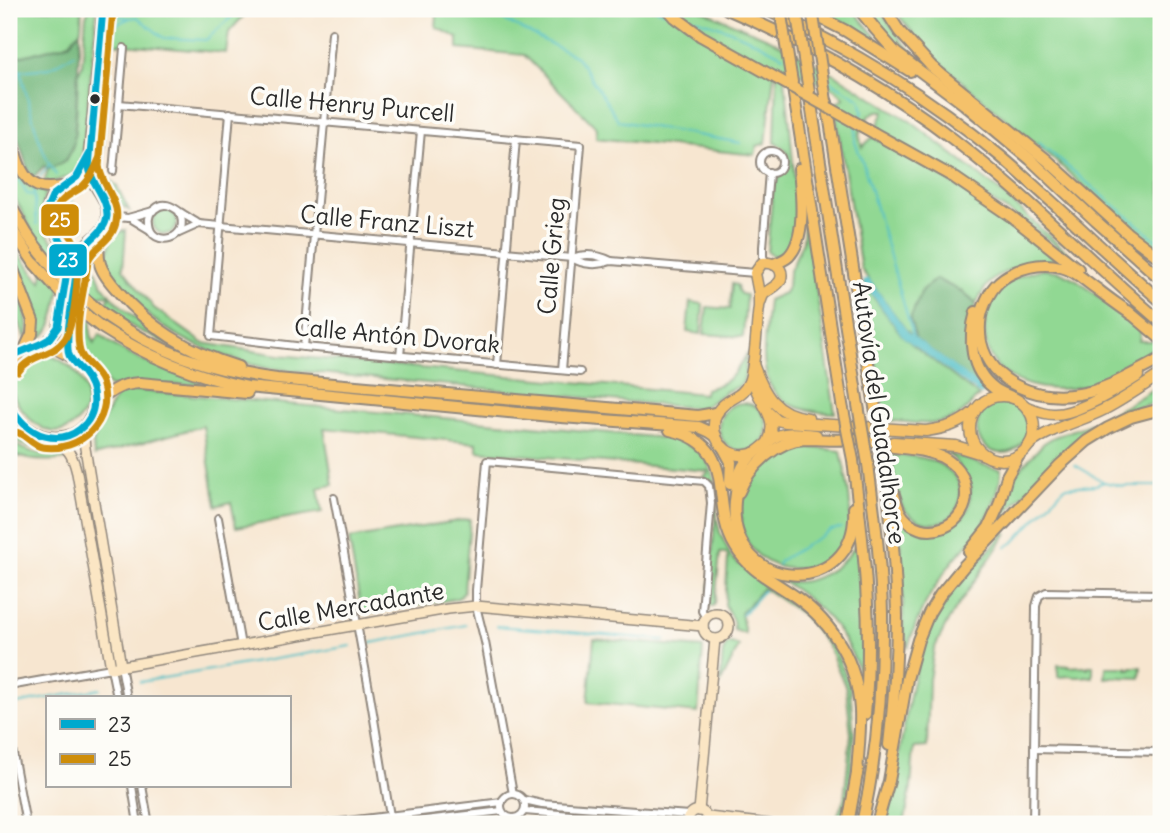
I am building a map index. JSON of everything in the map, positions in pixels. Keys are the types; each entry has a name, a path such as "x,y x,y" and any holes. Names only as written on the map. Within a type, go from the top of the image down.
{"highway":[{"path":"668,9 701,36 956,178 1012,217 1161,339"},
{"path":"727,9 833,60 952,138 1017,192 1158,320"},
{"path":"765,9 884,72 939,109 1008,164 1161,301"},
{"path":"754,453 738,475 735,508 739,536 747,551 758,563 789,576 806,575 835,561 846,548 852,533 855,512 851,436 842,404 780,9"},
{"name":"Autovía del Guadalhorce","path":"796,9 868,464 880,583 881,673 876,741 862,822"},
{"path":"803,9 895,61 987,124"},
{"name":"Autovía del Guadalhorce","path":"812,9 886,465 895,575 897,618 894,688 877,823"},
{"path":"859,9 896,52 1030,159 1161,279"},
{"path":"885,9 899,31 932,66 1046,160 1127,233 1161,258"},
{"path":"770,263 788,257 799,231 802,199 797,150 798,121"},
{"path":"9,131 21,169 29,181 40,187 65,186"},
{"path":"9,203 27,234 62,279 103,314 138,337 180,357 227,371 277,379 698,416 718,412"},
{"path":"9,225 35,264 69,302 101,327 145,354 201,376 247,387 295,392 699,427 716,436"},
{"path":"101,231 98,252 105,275 125,300 153,325 208,356 263,372 277,379"},
{"path":"9,259 33,321 33,334 17,354"},
{"path":"1014,398 994,388 983,376 971,347 971,329 976,310 985,294 1005,276 1027,267 1044,264 1063,267 1076,273 1131,314"},
{"path":"995,284 981,312 979,331 984,353 992,367 1016,387 1059,396 1079,394 1108,386 1161,359"},
{"path":"94,408 110,391 129,383 280,396 295,392"},
{"path":"940,595 1060,465 1087,441 1119,422 1161,409"},
{"path":"619,422 683,433 698,441 716,464 727,532 734,546 757,572 811,609 826,623 841,644 857,684 860,711 857,774"},
{"path":"735,508 746,478 755,466 778,447 804,439 837,441 851,436"},
{"path":"873,441 893,447 927,451 954,465 964,479 967,495 964,509 957,520 942,528 929,530 915,526 901,514 886,465"},
{"path":"723,447 731,462 729,523 734,546"},
{"path":"877,823 889,781 907,679 918,640 951,573 989,527 999,506 1006,476 1019,455"},
{"path":"849,822 864,731 869,616 865,558 851,460"}],"main road":[{"path":"75,282 82,249 101,231 107,216 106,203 89,170 103,9"},
{"path":"67,274 67,255 59,237 49,224 48,207 51,199 79,174 89,155"},
{"path":"65,186 78,183 97,190"},
{"path":"59,237 69,242 89,241"},
{"path":"759,307 763,296 779,283 781,275 778,266 770,263 759,266 756,278 759,307 750,380 742,393 718,412 714,424 716,436 723,447 737,455 754,453 778,435 786,433 956,446 1002,461 1019,455 1030,444 1053,430 1105,409 1161,374"},
{"path":"756,278 763,288 771,288"},
{"path":"9,366 17,354 49,340 57,331 66,310 70,357"},
{"path":"9,405 34,433 49,437 63,437 75,433 90,418 95,397 84,373 70,357 53,347 38,347"},
{"path":"1026,407 1054,414 1069,412 1127,383 1161,359"},
{"path":"753,364 754,387 762,404 778,420 926,431 949,427 963,421 986,400 1003,396 1014,398 1031,414 1034,423 1030,444"},
{"path":"753,364 764,392 774,404 785,411 804,417 871,427"},
{"path":"736,398 750,398 762,404"},
{"path":"975,411 970,432 977,449 985,456"},
{"path":"767,442 772,428 769,413"}],"street":[{"path":"304,347 332,33"},
{"path":"113,171 124,48"},
{"name":"Calle Henry Purcell","path":"119,104 581,145"},
{"path":"220,227 230,113"},
{"path":"400,356 421,131"},
{"path":"497,365 516,139"},
{"name":"Calle Grieg","path":"562,370 581,145"},
{"path":"769,172 763,257 770,263"},
{"name":"Calle Franz Liszt","path":"128,218 153,211 159,206 170,205 199,224 220,227 572,258 580,255 603,257 611,261 756,278"},
{"path":"150,230 149,219 153,211"},
{"path":"178,233 182,223 179,212"},
{"name":"Calle Franz Liszt","path":"107,216 128,218 141,223 164,239 199,224"},
{"name":"Calle Antón Dvorak","path":"220,227 211,336 580,372"},
{"path":"9,309 12,325 9,337"},
{"path":"9,420 24,423"},
{"path":"83,427 86,459 127,696"},
{"path":"49,437 63,445 73,456 117,696"},
{"path":"513,794 476,606 487,461 704,481 709,486 711,503 702,611 705,634 715,639 723,637 728,629 727,621 718,613 709,615 704,622"},
{"path":"334,498 390,816"},
{"path":"218,518 241,646"},
{"path":"1033,824 1036,606 1039,596 1046,592 1161,594"},
{"name":"Calle Mercadante","path":"9,686 476,606 679,623 704,622"},
{"path":"699,811 715,639"},
{"path":"9,733 26,824"},
{"path":"1034,749 1161,752"},
{"path":"132,788 138,824"},
{"path":"142,788 149,824"},
{"path":"505,824 507,796 513,794 542,804 688,820 692,813 699,811 703,812 708,821 769,824"},
{"path":"524,800 525,811"},
{"path":"323,824 390,816 521,815 525,811 674,824"},
{"path":"391,824 507,814"}],"green space":[{"path":"9,9 82,9 81,29 69,43 59,47 9,57"},
{"path":"89,9 97,9 82,160 75,174 44,183 48,169 64,162 72,147 78,74 82,66 86,16"},
{"path":"112,9 260,9 247,12 229,32 226,53 111,43 101,174 116,185 129,210 119,204 112,189 103,183 98,175 97,158"},
{"path":"428,9 699,9 770,39 833,73 910,121 996,188 1087,270 1025,222 876,129 884,111 875,112 868,117 859,134 862,147 873,137 922,164 992,209 1058,261 1021,266 995,277 976,304 961,290 915,308 910,319 916,339 907,331 861,269 834,105 844,98 836,90 783,66 796,209 794,232 788,248 781,255 773,256 767,252 773,189 788,158 783,148 775,143 777,75 774,74 766,143 757,146 755,155 596,138 597,128 524,55 458,49 458,38 436,27 437,16"},
{"path":"820,9 852,9 884,46"},
{"path":"867,9 879,9 903,42 946,84 910,58 883,31"},
{"path":"893,9 1156,9 1161,13 1161,254 933,57"},
{"path":"80,31 74,142 63,162 48,169 44,166 33,178 9,110 9,57 68,44"},
{"path":"9,145 20,176 29,186 46,192 41,210 42,222 60,250 62,258 60,290 52,322 45,334 33,341 36,321 9,250 9,238 41,282 48,254 38,242 9,187"},
{"path":"165,210 174,213 177,222 174,231 165,234 156,231 153,222 156,213"},
{"path":"805,215 835,413 808,410 788,403 775,393 764,363 768,300 784,293 788,286 789,273 803,241"},
{"path":"126,230 123,269 154,308 203,343 279,355 704,394 705,389 731,377 747,353 745,374 738,387 705,406 696,408 266,368 206,349 187,340 169,330 137,305 112,277 105,262 112,237"},
{"path":"89,260 102,284 116,301 144,325 174,344 175,348 136,329 104,308 110,296 106,295 95,299 91,327 94,343 100,334 135,357 205,384 109,387 98,368 80,349 78,336 86,263"},
{"path":"1042,269 1061,272 1077,280 1141,330 1139,341 1151,341 1161,335 1161,342 1118,373 1090,385 1049,389 1023,383 1011,377 1000,369 988,350 985,327 990,304 1003,286 1017,277"},
{"path":"9,272 26,315 25,339 9,293"},
{"path":"936,279 961,291 976,304 969,323 975,372 987,389 985,391 916,339 910,319 922,290"},
{"path":"863,283 901,334 979,396 963,412 954,418 936,423 885,420"},
{"path":"732,284 737,285 741,294 746,295 743,337 704,334 707,307 730,309"},
{"path":"690,302 703,304 701,334 687,332"},
{"path":"38,354 50,356 71,368 85,387 85,410 78,421 64,431 49,431 36,424 13,395 11,386 15,371 28,358"},
{"path":"1161,384 1161,402 1136,408 1091,431 1052,464 999,521 1013,476 1044,443 1093,423"},
{"path":"133,390 676,439 702,454 715,481 710,482 703,477 708,471 477,451 477,443 324,428 333,485 318,488 322,512 236,527 231,502 216,506 203,426 94,456 93,442 119,391"},
{"path":"743,403 760,410 767,427 760,444 743,451 726,444 719,427 726,410"},
{"path":"1002,403 1019,411 1027,428 1019,445 1002,453 985,445 977,428 985,411"},
{"path":"9,424 15,425 31,440 55,452 21,444 9,436"},
{"path":"9,442 35,453 63,456 66,459 37,460 16,456 9,453"},
{"path":"809,447 841,451 849,497 849,525 842,543 831,557 816,565 799,569 781,567 765,561 752,549 742,528 743,498 754,477 769,464 788,452"},
{"path":"946,453 1001,469 999,487 979,531 955,558 927,601 908,648 903,629 898,516 924,532 963,517 969,507 971,486 954,459"},
{"path":"890,455 931,460 952,473 961,492 960,501 950,517 931,524 906,512 899,498"},
{"path":"712,486 715,486 720,533 732,558 766,587 807,614 833,645 850,686 854,734 851,774 845,815 841,824 835,822 844,799 851,734 846,688 829,648 803,615 763,588 741,613 745,634 734,630 733,621 725,605 726,553 720,553 715,603 708,606 715,521"},
{"path":"470,519 464,591 460,597 366,614 361,610 349,539"},
{"path":"1004,533 1007,533 949,619 934,649 929,679 927,747 914,748 911,787 904,824 886,824 912,685 924,643 949,596"},
{"path":"858,541 864,626 862,678 848,646 831,621 809,600 781,580 807,581 825,574 848,556"},
{"path":"594,639 703,648 698,713 588,702"},
{"path":"727,644 739,646 720,684 723,652"},
{"path":"1058,665 1088,668 1093,666 1093,677 1058,677"},
{"path":"1106,667 1141,667 1140,678 1105,678"}],"waterway":[{"path":"112,26 137,17 164,38 206,40 240,9"},
{"path":"481,9 577,57 619,121 741,143"},
{"path":"656,9 665,12"},
{"path":"110,15 130,18"},
{"path":"681,16 734,32 783,56"},
{"path":"9,72 49,68 74,54"},
{"path":"20,70 39,139 56,175"},
{"path":"828,80 860,99 863,112 860,118"},
{"path":"856,127 855,142 917,344"},
{"path":"1038,142 1161,244"},
{"path":"9,156 27,194 34,195"},
{"path":"40,177 49,165"},
{"path":"34,190 37,224"},
{"path":"70,198 84,230"},
{"path":"867,282 906,335 981,391"},
{"path":"1075,465 1104,482 1122,486 1161,486"},
{"path":"1006,547 1013,543 1065,487 1104,482"},
{"path":"778,565 781,560 831,530 841,528"},
{"path":"742,615 763,591"},
{"path":"371,643 466,625"},
{"path":"497,626 666,640"},
{"path":"140,682 351,646"},
{"path":"60,696 100,689"},
{"path":"17,704 46,698"}],"transit line":[{"name":"23","path":"9,405 29,428 39,434 54,437 68,436 76,432 86,423 93,409 91,386 70,358 68,342 78,261 83,249 103,227 107,216 105,203 89,167 103,9"},
{"name":"25","path":"9,431 18,433 42,447 69,445 91,431 99,421 103,409 105,396 102,382 80,352 78,326 88,261 113,231 117,213 99,166 113,10"},
{"name":"23","path":"9,357 49,339 58,327 68,258 65,247 49,222 47,209 53,195 77,177 89,155"},
{"name":"25","path":"18,372 29,361 60,345 69,331 76,292 77,253 73,239 60,221 57,211 62,200 86,183 99,159"}]}
